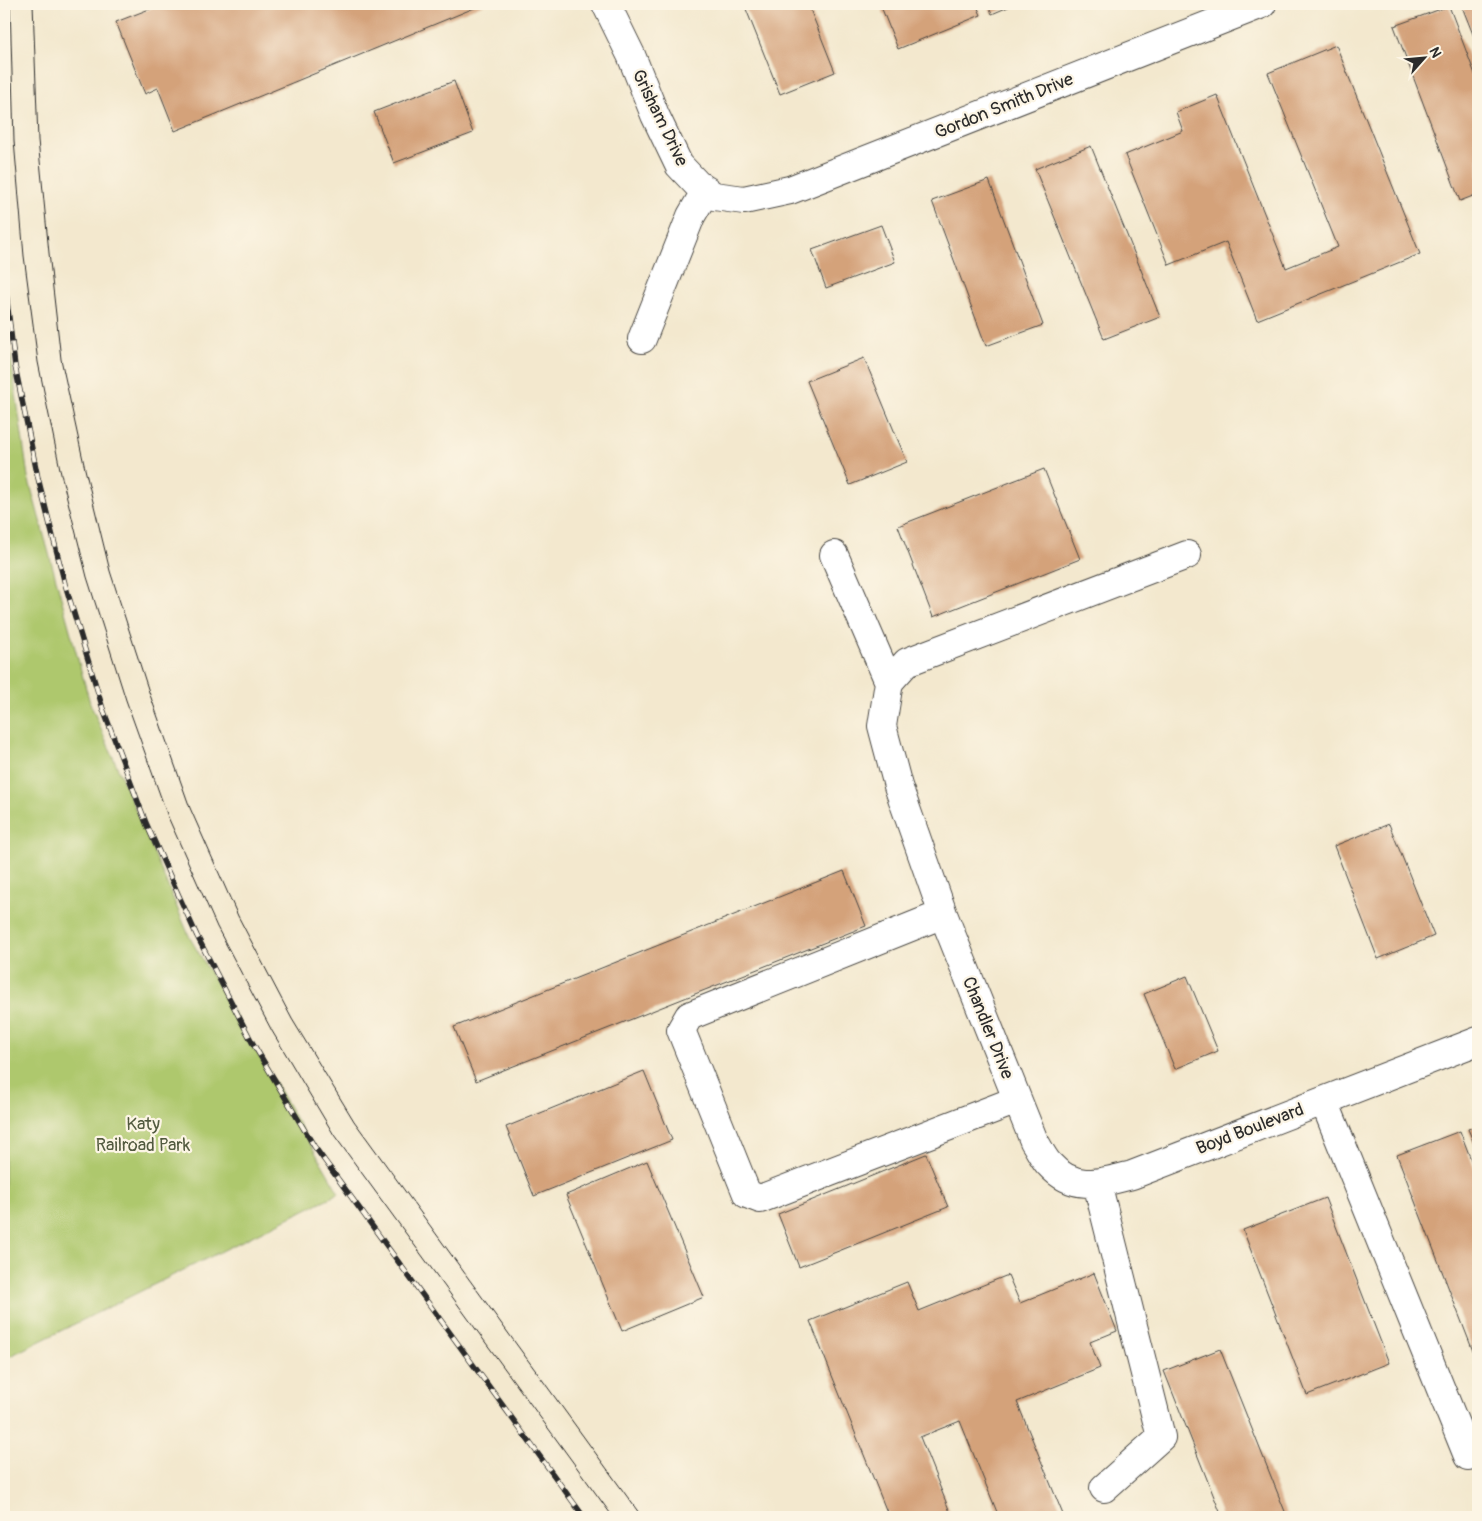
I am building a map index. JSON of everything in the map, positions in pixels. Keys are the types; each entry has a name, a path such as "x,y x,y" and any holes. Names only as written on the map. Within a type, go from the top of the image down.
{"street":[{"name":"Grisham Drive","path":"606,4 631,55 655,116 679,165 697,184 714,196 744,200"},
{"name":"Gordon Smith Drive","path":"744,200 790,190 1262,4"},
{"path":"642,338 691,216 706,190"},
{"path":"834,555 888,682 907,662 1187,555"},
{"name":"Chandler Drive","path":"888,682 882,726 898,786 942,914 1034,1141"},
{"path":"942,914 689,1016 681,1030 747,1194 760,1200 1017,1100"},
{"name":"Boyd Boulevard","path":"1034,1141 1049,1164 1068,1180 1097,1183 1132,1174 1478,1041"},
{"path":"1324,1101 1468,1456"},
{"path":"1097,1183 1161,1437 1104,1488"}],"path":[{"path":"4,965 4,995"}],"green space":[{"name":"Katy Railroad Park","path":"4,310 28,477 90,703 190,938 339,1193 4,1359"}],"building":[{"path":"150,4 484,4 175,131 158,88 145,94 116,22 152,8"},
{"path":"744,4 808,4 835,72 780,94"},
{"path":"880,4 976,4 981,15 898,49"},
{"path":"987,4 1015,4 992,14"},
{"path":"1461,4 1478,4 1478,47"},
{"path":"1449,6 1478,82 1478,194 1460,201 1394,26"},
{"path":"1336,45 1420,254 1257,320 1226,242 1169,265 1125,155 1183,131 1176,112 1217,95 1286,268 1338,247 1268,73"},
{"path":"454,81 473,133 394,163 374,112"},
{"path":"1091,146 1160,317 1104,339 1035,169"},
{"path":"989,180 1043,325 986,346 932,201"},
{"path":"881,225 895,262 826,288 812,250"},
{"path":"864,358 907,462 850,485 807,381"},
{"path":"1044,469 1080,559 933,617 898,526"},
{"path":"1389,824 1434,936 1378,959 1334,846"},
{"path":"844,871 866,926 476,1081 454,1027"},
{"path":"1187,976 1218,1051 1175,1069 1144,994"},
{"path":"644,1071 672,1140 534,1196 506,1127"},
{"path":"1478,1125 1478,1153 1468,1129"},
{"path":"1460,1131 1478,1178 1478,1364 1397,1155"},
{"path":"926,1154 948,1207 799,1267 778,1214"},
{"path":"647,1161 704,1297 622,1331 566,1195"},
{"path":"1325,1198 1389,1363 1307,1395 1243,1230"},
{"path":"1094,1273 1117,1331 1090,1342 1100,1368 1017,1402 1064,1517 999,1517 960,1421 920,1437 952,1517 889,1517 810,1321 907,1282 919,1311 1008,1275 1020,1303"},
{"path":"1220,1349 1286,1514 1278,1517 1222,1517 1164,1371"}],"tram line":[{"path":"10,4 14,141 24,256 38,362 61,474 87,577 126,700 168,817 217,927 272,1031 334,1135 613,1517"},
{"path":"33,4 38,140 61,359 110,571 149,692 190,808 238,916 292,1019 354,1121 642,1517"}],"railway":[{"path":"4,277 15,366 38,478 65,584 103,709 146,823 197,936 252,1042 314,1146 584,1517"}]}
